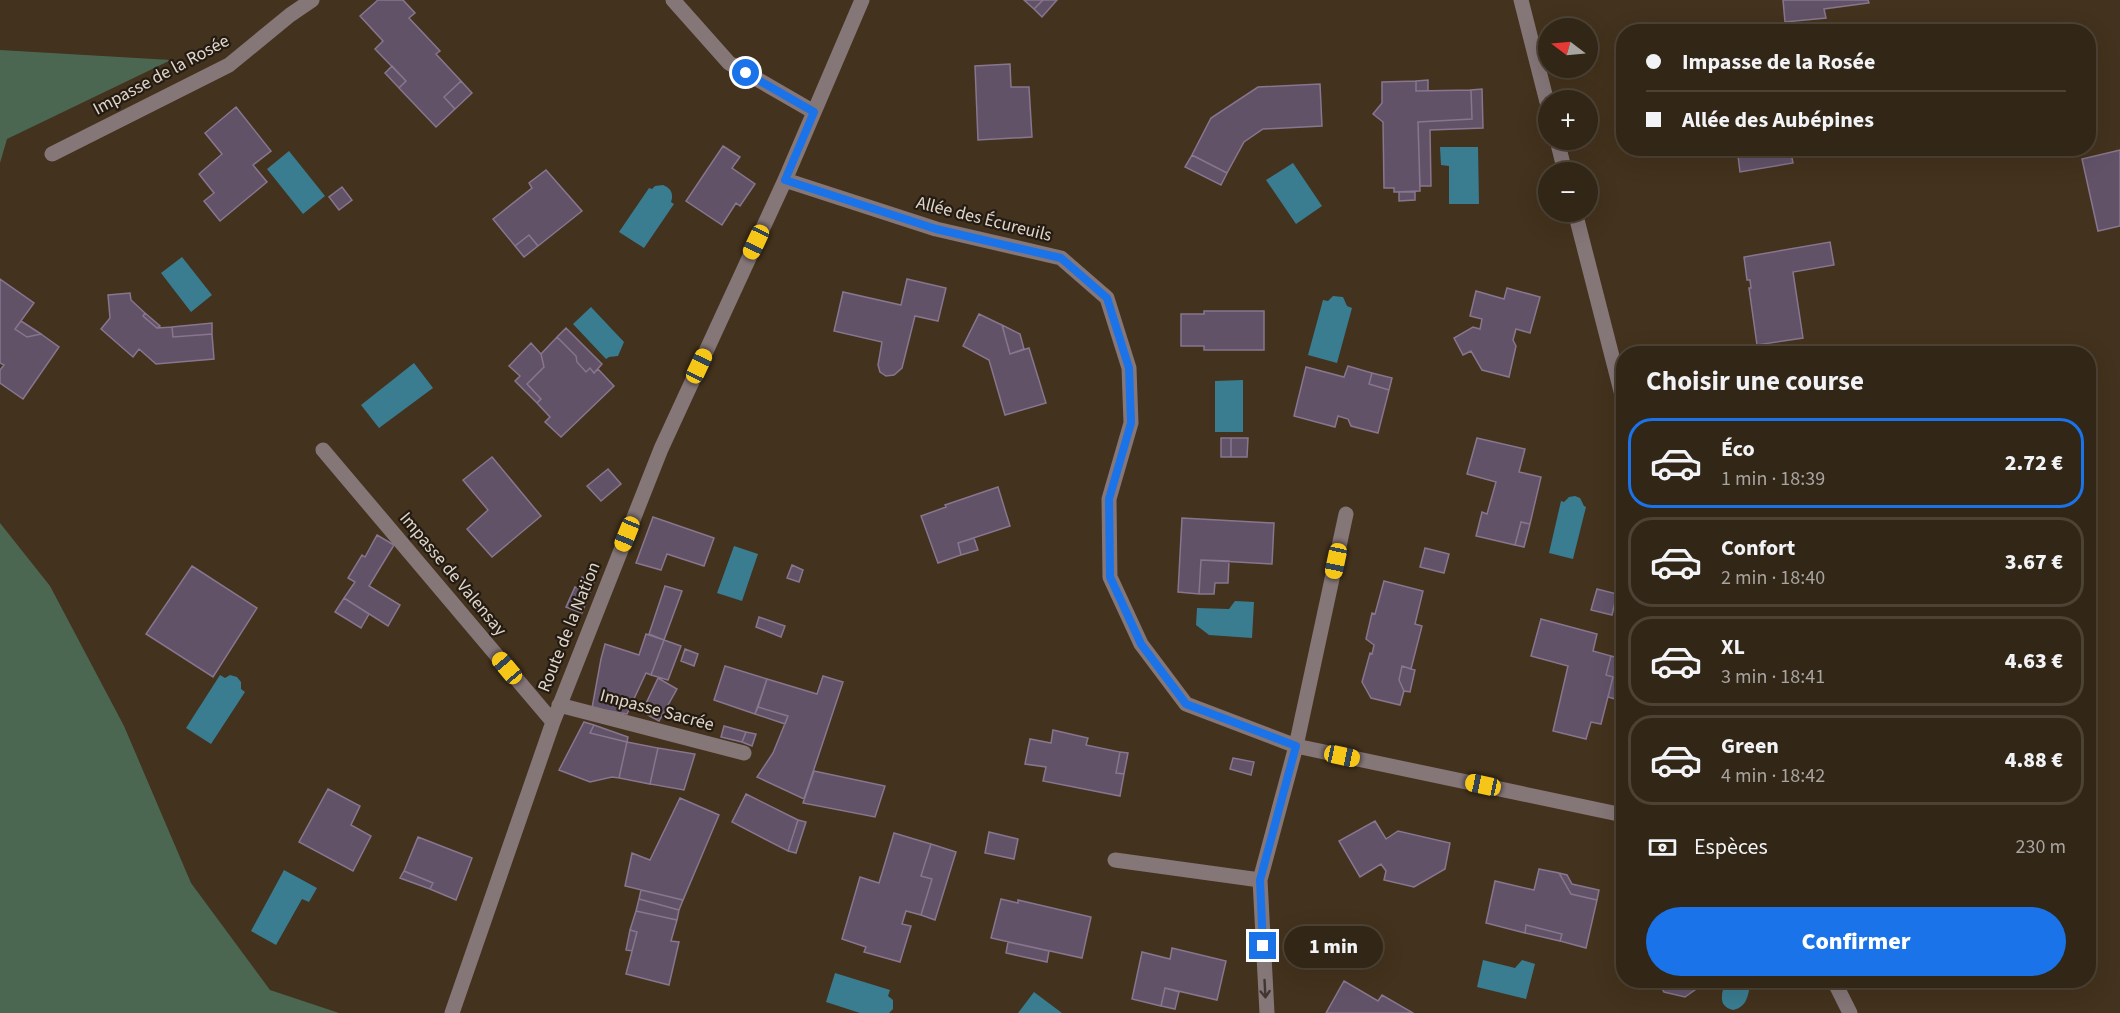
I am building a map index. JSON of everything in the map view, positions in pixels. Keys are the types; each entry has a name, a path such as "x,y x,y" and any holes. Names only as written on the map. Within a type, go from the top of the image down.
{"street":[{"name":"Impasse de la Rosée","path":"52,154 229,65 312,0"},
{"path":"673,0 729,63 814,112"},
{"name":"Route de la Nation","path":"452,1013 559,705 661,449 785,180 862,0"},
{"path":"1521,0 1544,90"},
{"name":"Allée des Écureuils","path":"785,180 936,229 1061,258 1107,298 1129,368 1131,423 1109,499 1110,577 1141,644 1186,704 1296,746 1616,813"},
{"path":"1578,222 1616,372"},
{"name":"Impasse de Valensay","path":"323,450 553,722"},
{"path":"1267,1013 1260,880 1296,746 1346,514"},
{"name":"Impasse Sacrée","path":"559,705 744,753"},
{"path":"1115,860 1260,880"},
{"path":"1838,988 1850,1013"}],"green space":[{"path":"0,50 171,60 7,139 0,163"},
{"path":"0,523 50,586 124,726 191,883 270,990 339,1013 0,1013"}],"water":[{"path":"1440,147 1478,147 1479,204 1449,204 1449,166 1441,165"},
{"path":"289,151 325,196 303,214 267,169"},
{"path":"1293,163 1322,206 1296,224 1266,180"},
{"path":"663,185 671,192 671,202 674,204 644,248 619,232 649,188"},
{"path":"182,257 212,295 191,312 161,273"},
{"path":"1333,296 1343,297 1347,306 1352,308 1337,363 1308,355 1323,300 1328,301"},
{"path":"591,307 624,342 618,356 606,359 573,324"},
{"path":"414,363 433,388 379,428 361,405"},
{"path":"1243,380 1243,432 1215,432 1215,381"},
{"path":"1569,497 1580,498 1586,507 1573,559 1549,553 1561,501 1564,502"},
{"path":"734,546 758,554 742,601 717,593"},
{"path":"1235,601 1254,602 1252,638 1209,635 1196,625 1197,608 1229,609"},
{"path":"220,675 225,678 230,675 237,677 241,682 241,689 245,692 211,744 186,728"},
{"path":"284,870 317,888 309,902 302,899 276,945 251,931"},
{"path":"1483,960 1515,968 1522,960 1535,964 1526,999 1477,987"},
{"path":"835,973 890,990 888,996 893,1000 893,1009 889,1013 860,1013 826,1002"},
{"path":"1724,988 1749,988 1742,1006 1733,1010 1725,1006 1722,995"},
{"path":"1034,992 1062,1013 1018,1013"}],"building":[{"path":"378,0 403,0 415,13 409,18 440,51 436,54 461,81 444,97 455,109 436,127 399,88 406,81 375,49 383,41 360,16"},
{"path":"1024,0 1043,0 1034,9"},
{"path":"1043,0 1057,0 1042,17 1034,9"},
{"path":"1783,0 1868,0 1869,3 1824,9 1826,18 1785,22"},
{"path":"1010,64 1011,87 1029,87 1032,137 978,140 975,66"},
{"path":"392,66 406,81 399,88 385,73"},
{"path":"1428,80 1428,91 1416,91 1416,81"},
{"path":"461,81 472,93 455,109 444,97"},
{"path":"1416,81 1416,91 1471,90 1472,119 1418,122 1420,191 1394,192 1394,188 1384,188 1383,122 1373,114 1382,103 1382,82"},
{"path":"1320,84 1322,126 1263,129 1244,142 1227,173 1192,155 1211,118 1258,87"},
{"path":"1482,89 1483,128 1430,130 1431,186 1420,186 1418,122 1472,119 1471,90"},
{"path":"236,107 271,151 253,165 267,182 220,221 204,201 214,193 199,174 222,154 205,133"},
{"path":"723,146 740,157 732,168 755,184 740,206 736,203 722,225 686,201"},
{"path":"2120,150 2120,226 2098,231 2082,159"},
{"path":"1192,155 1227,173 1221,185 1185,167"},
{"path":"1738,156 1792,156 1793,163 1740,172"},
{"path":"546,170 582,211 538,246 529,235 515,246 493,219 532,188 529,183"},
{"path":"342,187 352,200 339,210 329,197"},
{"path":"1399,192 1415,192 1415,200 1399,201"},
{"path":"529,235 538,246 524,257 515,246"},
{"path":"1830,242 1834,265 1793,272 1803,338 1757,345 1749,288 1751,288 1750,280 1747,280 1744,257"},
{"path":"0,279 34,303 15,329 27,337 41,334 59,347 23,399 0,383 0,370 4,365 0,363"},
{"path":"907,279 946,288 938,321 915,316 902,368 894,375 886,376 880,372 878,365 882,342 834,331 843,292 901,305"},
{"path":"1507,288 1540,297 1530,333 1516,329 1513,340 1516,346 1509,377 1482,370 1471,351 1463,355 1454,338 1473,327 1480,329 1482,319 1470,316 1476,291 1504,299"},
{"path":"130,293 131,300 145,313 143,316 157,328 172,327 173,337 212,334 214,359 156,364 139,349 133,357 101,329 110,318 108,295"},
{"path":"1204,311 1264,311 1264,350 1204,350 1204,346 1181,346 1181,314 1204,314"},
{"path":"145,313 160,326 157,328 143,316"},
{"path":"979,314 1002,325 1010,354 1029,348 1046,403 1005,415 989,360 963,346"},
{"path":"21,321 41,334 27,337 15,329"},
{"path":"212,323 212,334 173,337 172,327"},
{"path":"1002,325 1020,334 1024,349 1010,354"},
{"path":"566,328 602,364 594,373 590,368 586,372 577,362 576,356 557,337"},
{"path":"557,337 576,356 577,362 586,372 590,368 594,373 598,369 614,386 561,437 545,422 550,417 537,403 541,399 527,384 544,367 541,354"},
{"path":"531,343 541,354 544,367 527,384 541,399 537,403 515,381 520,376 509,366"},
{"path":"1348,366 1372,373 1369,384 1389,390 1378,433 1351,426 1348,419 1338,416 1335,427 1294,416 1306,367 1344,377"},
{"path":"1372,373 1392,378 1389,390 1369,384"},
{"path":"1221,438 1231,438 1231,457 1221,457"},
{"path":"1231,438 1248,438 1247,457 1231,457"},
{"path":"1477,438 1525,449 1519,472 1541,477 1530,524 1521,522 1515,545 1476,536 1482,512 1487,514 1496,482 1467,474"},
{"path":"492,457 541,516 492,557 467,529 488,510 463,480"},
{"path":"608,469 621,484 601,501 587,486"},
{"path":"998,487 1010,526 958,543 961,555 938,563 921,516 946,507 945,505"},
{"path":"653,517 714,538 704,566 667,554 661,570 636,563"},
{"path":"1182,518 1274,523 1272,564 1201,560 1199,594 1178,592"},
{"path":"1521,522 1530,524 1524,547 1515,545"},
{"path":"377,535 394,545 369,586 400,605 388,626 344,598 355,582 348,578 362,555 365,557"},
{"path":"974,538 978,550 961,555 958,543"},
{"path":"1425,548 1449,554 1444,573 1420,567"},
{"path":"1201,560 1229,561 1228,583 1215,583 1214,594 1199,594"},
{"path":"792,565 803,570 799,582 787,578"},
{"path":"192,566 257,608 213,677 146,634"},
{"path":"582,577 594,582 590,592 578,588"},
{"path":"1384,581 1423,591 1415,624 1422,626 1411,669 1402,666 1399,680 1404,691 1400,705 1371,698 1362,682 1374,645 1366,639 1372,613 1375,614"},
{"path":"665,586 682,591 664,640 649,634"},
{"path":"575,587 590,592 582,613 566,607"},
{"path":"1597,589 1616,594 1612,615 1591,610"},
{"path":"344,598 369,614 361,628 335,612"},
{"path":"759,617 785,626 781,637 756,627"},
{"path":"1541,619 1597,634 1593,651 1611,656 1606,675 1613,677 1601,724 1591,722 1586,739 1553,731 1568,666 1531,656"},
{"path":"646,634 664,640 651,675 646,673 627,714 592,708 605,644 639,655"},
{"path":"664,640 681,646 668,680 651,675"},
{"path":"685,649 698,654 694,666 681,661"},
{"path":"1611,656 1616,657 1615,699 1608,697 1613,677 1606,675"},
{"path":"725,666 767,679 755,714 714,700"},
{"path":"1402,666 1415,670 1410,692 1404,691 1399,680"},
{"path":"823,676 843,682 804,799 757,777 773,753 788,716 758,707 767,679 817,694"},
{"path":"658,678 677,689 659,721 642,712"},
{"path":"758,707 788,716 785,724 755,714"},
{"path":"584,722 594,725 590,733 627,742 619,778 612,777 590,782 559,770"},
{"path":"594,725 628,737 627,742 590,733"},
{"path":"724,726 746,732 742,742 721,737"},
{"path":"1053,730 1088,738 1086,745 1120,752 1116,773 1124,774 1120,796 1043,781 1046,767 1025,764 1030,739 1051,743"},
{"path":"746,732 756,734 752,746 742,742"},
{"path":"627,742 658,748 650,784 619,778"},
{"path":"658,748 695,754 684,790 650,784"},
{"path":"1120,752 1128,753 1124,774 1116,773"},
{"path":"1233,758 1254,762 1251,775 1230,769"},
{"path":"814,771 885,786 875,817 803,803"},
{"path":"328,789 360,806 351,825 371,836 353,871 299,842"},
{"path":"746,794 798,820 788,851 732,822"},
{"path":"680,798 719,815 683,900 625,886 632,853 650,860"},
{"path":"798,820 806,822 796,853 788,851"},
{"path":"1375,821 1386,839 1398,831 1450,843 1445,869 1414,887 1384,880 1386,871 1381,864 1360,877 1339,841"},
{"path":"989,832 1018,839 1014,859 985,853"},
{"path":"894,833 931,844 921,876 932,879 921,915 906,911 902,924 911,926 900,962 864,952 866,947 842,939 860,877 879,883"},
{"path":"418,837 472,858 456,900 430,889 433,883 404,871"},
{"path":"931,844 956,852 935,920 921,915 932,879 921,876"},
{"path":"1539,869 1559,873 1571,894 1597,900 1586,948 1560,941 1562,934 1526,925 1525,933 1486,923 1495,881 1534,890"},
{"path":"404,871 433,883 430,889 400,878"},
{"path":"1559,873 1567,875 1572,884 1599,890 1597,900 1571,894"},
{"path":"641,890 683,900 679,910 639,899"},
{"path":"639,899 679,910 677,920 636,911"},
{"path":"1001,899 1018,903 1018,900 1091,917 1082,958 991,938"},
{"path":"636,911 677,920 671,941 679,942 669,985 626,974 637,932 630,930"},
{"path":"1526,925 1562,934 1560,941 1525,933"},
{"path":"630,930 637,932 632,951 626,950"},
{"path":"1008,942 1049,951 1047,962 1006,953"},
{"path":"1172,948 1226,961 1217,1000 1165,988 1161,1006 1132,999 1142,952 1170,959"},
{"path":"1344,981 1378,1001 1382,995 1413,1013 1326,1013"},
{"path":"1165,988 1179,992 1175,1009 1161,1006"},
{"path":"1662,988 1698,988 1685,997 1664,992"}],"route":[{"path":"746,73 814,112 785,180 936,229 1061,258 1107,298 1129,368 1131,423 1109,499 1110,577 1141,644 1186,704 1296,746 1260,880 1263,946"}]}
